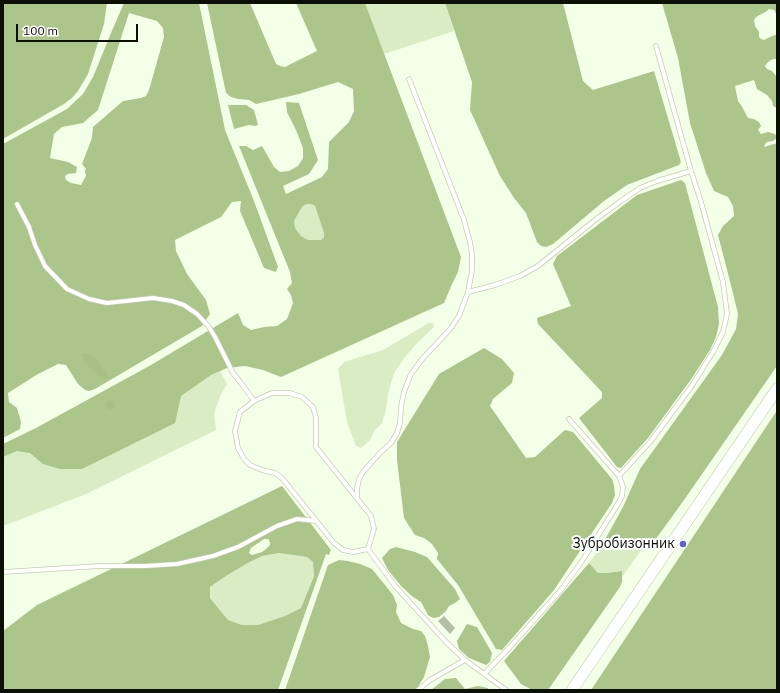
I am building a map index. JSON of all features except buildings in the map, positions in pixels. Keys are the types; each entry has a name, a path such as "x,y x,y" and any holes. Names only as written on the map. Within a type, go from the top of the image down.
{"main road":[{"path":"572,690 777,389"}],"lane":[{"path":"619,476 650,442 691,387 713,352 723,332 727,314 723,282 656,46"},
{"path":"357,498 359,479 363,472 391,443 397,433 400,423 404,392 411,374 460,316 468,292 472,271 472,254 464,220 409,79"},
{"path":"468,292 495,285 520,276 538,266 595,220 640,188 691,171"},
{"path":"17,204 29,227 35,246 45,266 67,289 89,299 107,303 152,298 172,301 184,305 197,314 209,327 233,374 254,401"},
{"path":"272,393 290,393 302,397 313,407 316,418 316,447 371,516 374,529 368,549 353,552 343,550 334,543 282,478 275,473 250,465 244,459 238,448 235,431 240,412 254,401 272,393"},
{"path":"484,674 561,590 582,561 622,496 623,487 619,476 569,420"},
{"path":"3,572 100,566 177,564 213,556 238,547 277,526 297,519 316,521"},
{"path":"368,549 395,586 440,636 465,660 506,690"},
{"path":"418,690 430,680 465,660"}],"shaded area":[{"path":"3,3 107,3 104,24 88,74 78,91 64,104 3,139"},
{"path":"124,3 199,3 225,130 254,201 278,267 276,272 264,268 240,211 241,201 232,202 221,217 175,240 176,251 187,274 206,300 210,314 202,326 95,389 89,391 85,390 78,384 66,365 58,364 38,374 8,393 9,402 17,408 21,422 20,429 3,438 3,144 67,109 83,94 93,77","holes":["129,13 157,21 163,28 164,37 146,96 123,101 93,127 92,138 82,164 86,169 86,176 81,185 71,183 66,180 65,176 76,173 77,167 68,162 50,158 54,134 62,127 83,123 98,110"]},
{"path":"207,3 250,3 276,64 285,67 317,51 296,3 365,3 461,257 458,272 444,303 281,377 263,370 245,366 227,368 211,375 181,396 175,423 82,469 60,469 43,464 30,453 17,451 3,457 3,444 36,428 151,365 238,313 243,325 251,330 277,326 287,319 293,303 291,295 287,289 292,283 290,272 239,146 246,146 253,150 262,146 274,167 280,172 289,171 298,166 303,158 303,148 287,112 286,102 299,103 318,160 309,174 283,186 286,194 322,177 328,169 329,142 349,122 354,111 353,89 338,82 299,94 256,104 249,100 231,97 226,93","holes":["306,204 315,206 324,233 324,237 321,240 308,240 301,236 295,228 294,221 302,207"]},
{"path":"365,3 445,3 454,31 384,54"},
{"path":"445,3 563,3 583,81 593,90 654,71 681,162 679,165 627,185 604,201 553,244 546,247 541,246 537,242 526,213 500,176 470,110 472,82"},
{"path":"662,3 777,3 777,15 774,10 769,9 756,17 754,20 761,39 764,40 777,35 777,59 773,59 765,66 777,77 777,108 773,106 772,101 767,95 757,89 754,80 735,86 738,101 748,118 759,122 761,126 758,130 761,134 768,132 775,134 777,137 773,141 767,142 764,147 777,143 777,366 650,547 638,550 633,545 607,547 602,545 623,507 640,469 722,355 736,329 738,314 718,235 723,226 734,216 733,206 728,197 714,191 706,173 690,123 678,58"},
{"path":"228,105 246,105 254,110 258,125 249,125 234,129"},
{"path":"681,180 685,183 718,307 719,324 716,337 710,350 692,378 648,438 621,468 617,467 579,418 602,398 602,392 538,324 537,318 571,306 553,264 557,256 637,195"},
{"path":"306,204 315,206 324,233 324,237 321,240 308,240 301,236 295,228 294,221 302,207"},
{"path":"429,323 433,323 434,327 418,342 394,373 382,423 375,430 370,440 361,448 356,446 347,422 338,369 344,362 383,350"},
{"path":"484,348 502,359 514,373 512,383 493,399 490,406 526,458 535,457 565,430 573,432 612,479 615,495 612,503 554,590 502,650 496,649 458,585 437,559 438,553 432,544 424,538 415,535 404,518 397,460 397,442 439,374"},
{"path":"87,353 95,358 107,373 107,378 102,378 83,360 82,354"},
{"path":"215,361 227,384 220,396 214,414 216,430 86,494 3,526 3,454 171,402"},
{"path":"108,401 112,401 114,405 112,409 108,409 106,407 106,403"},
{"path":"776,412 777,690 591,690"},
{"path":"282,486 331,550 329,555 326,554 278,690 3,690 3,631 37,605","holes":["264,539 268,539 270,542 270,545 266,549 252,555 249,553 251,548","279,553 307,557 313,562 314,576 301,608 285,616 258,625 242,625 228,620 210,598 210,587 246,564 262,556"]},
{"path":"602,545 607,547 616,547 633,545 638,550 642,549 622,577 621,571 598,573 589,563"},
{"path":"396,547 427,557 455,589 460,599 449,606 439,617 434,618 428,615 421,602 401,586 388,570 382,558 390,549"},
{"path":"279,553 307,557 313,562 314,575 301,608 285,616 258,625 242,625 228,620 210,598 210,587 246,564 262,556"},
{"path":"339,560 360,564 372,569 393,595 397,605 396,612 401,623 421,631 425,636 430,657 424,677 416,690 285,690 328,565"},
{"path":"589,563 598,573 622,571 622,582 620,587 548,690 532,690 521,684 504,661"},
{"path":"467,624 477,627 492,653 490,662 486,665 469,658 459,649 457,641"},
{"path":"456,678 465,689 478,686 488,688 489,690 431,690 445,679"}],"place":[{"name":"Зубробизонник","path":"683,544"}]}
